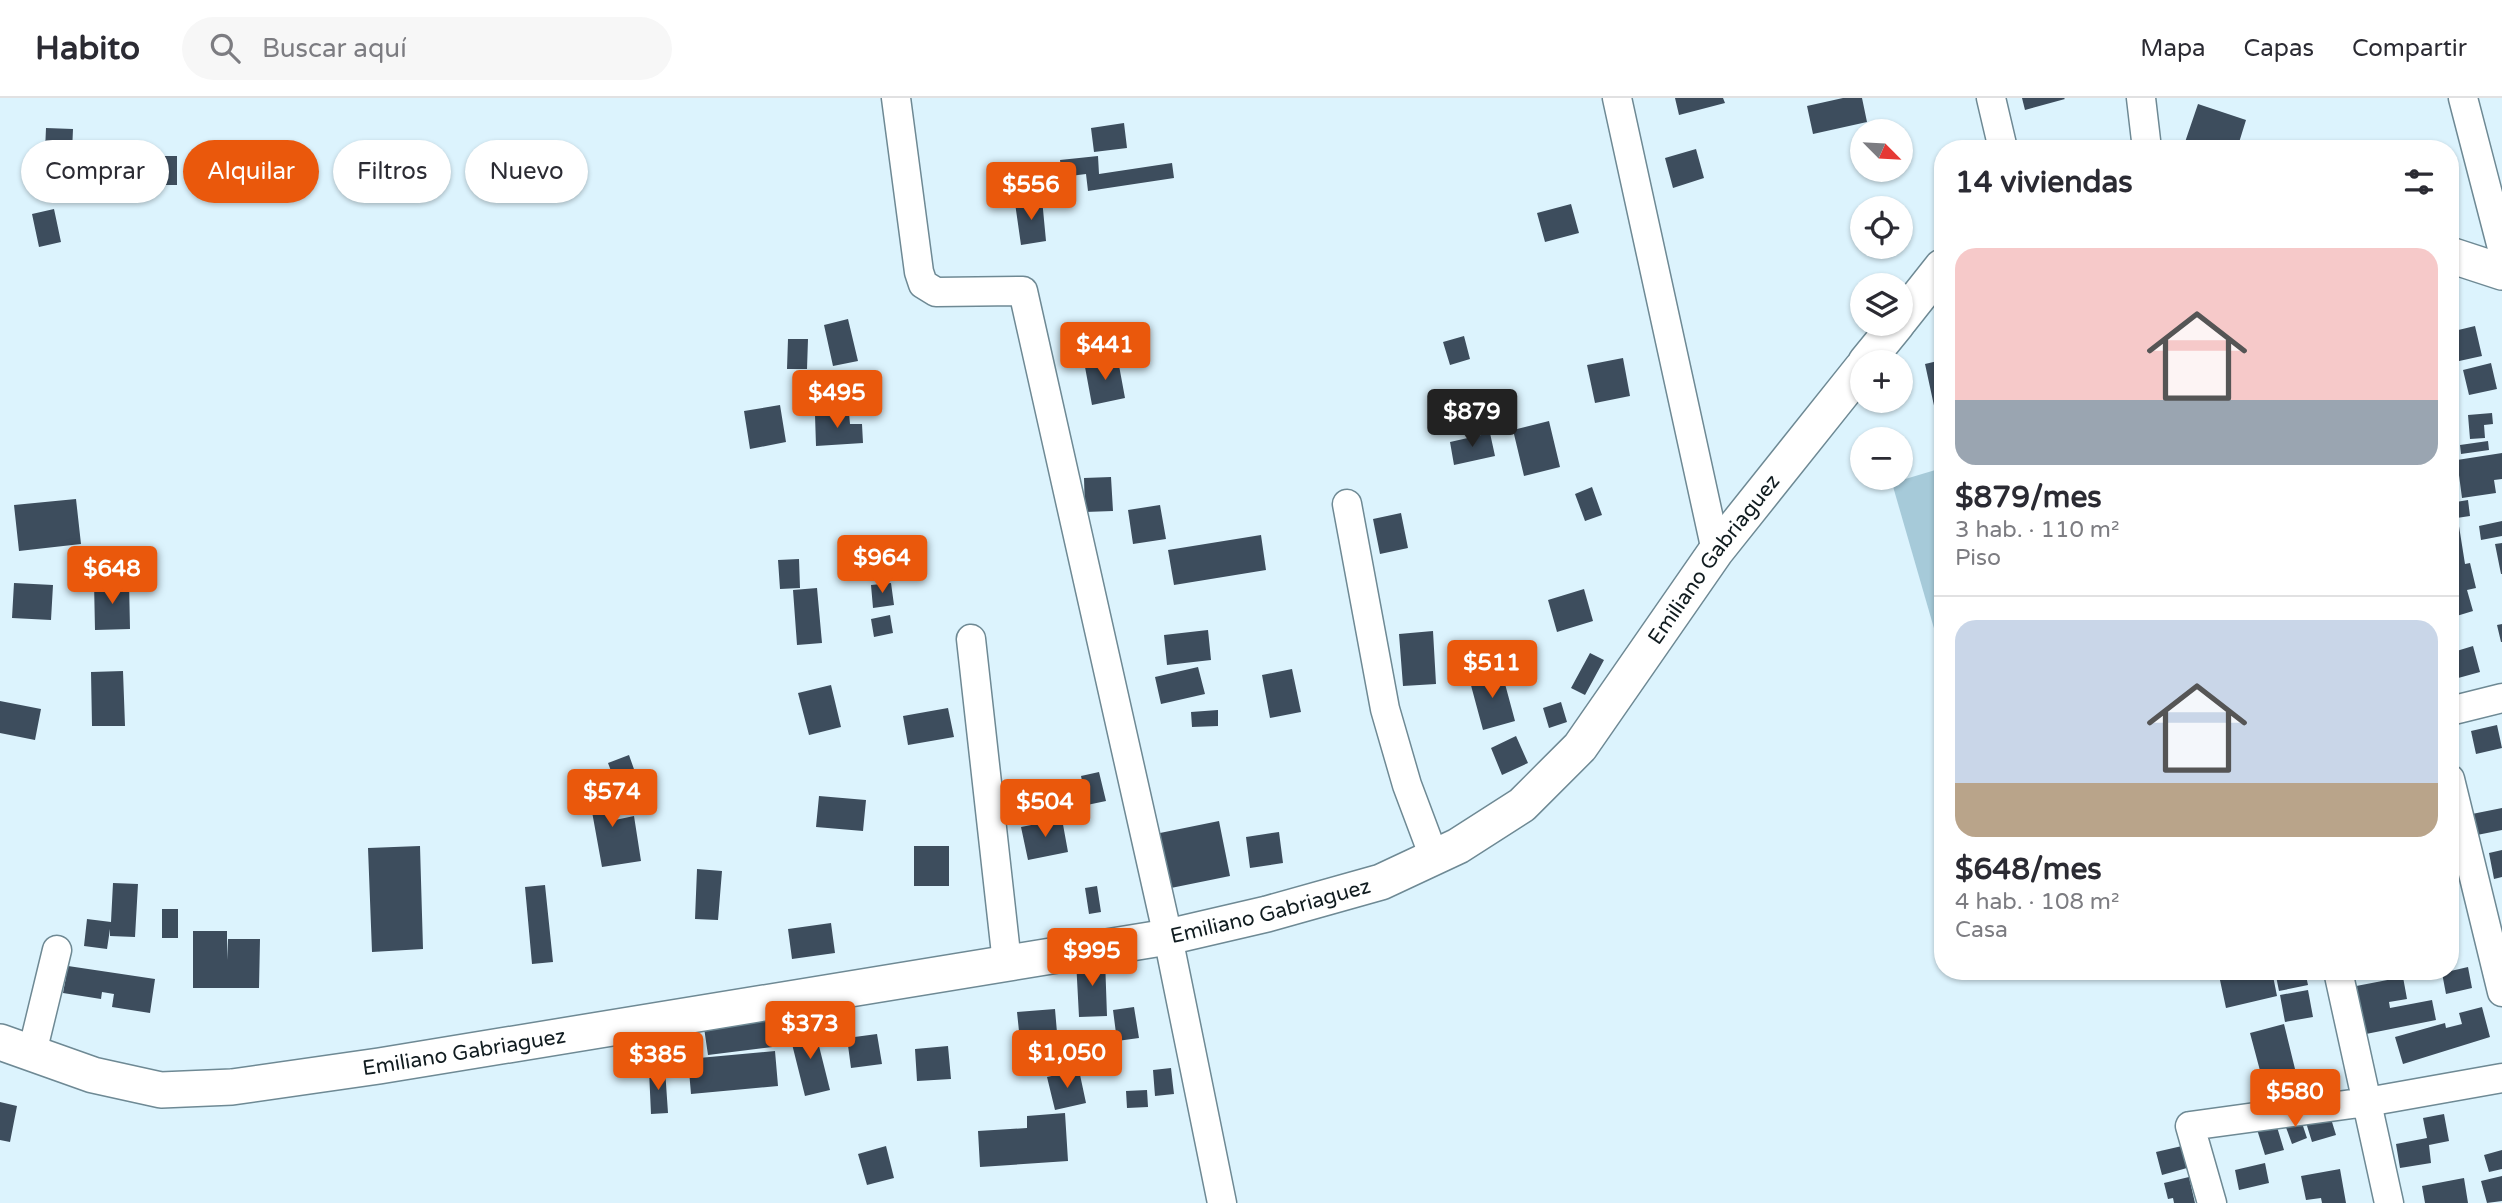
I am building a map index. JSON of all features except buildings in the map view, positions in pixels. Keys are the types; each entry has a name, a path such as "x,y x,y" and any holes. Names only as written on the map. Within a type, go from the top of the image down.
{"main road":[{"path":"2459,258 2502,272"},
{"path":"1913,304 1934,277"},
{"path":"1876,350 1888,336"},
{"name":"Emiliano Gabriaguez","path":"16,1048 93,1075 161,1090 232,1087 379,1066 1168,937 1267,914 1381,882 1458,846 1522,805 1580,747 1716,551 1850,383"}],"street":[{"path":"896,98 919,272 923,284 936,292 1023,291 1168,937 1222,1203"},
{"path":"1617,98 1716,551"},
{"path":"1990,98 2001,140"},
{"path":"2141,98 2146,140"},
{"path":"2463,98 2502,248"},
{"path":"1347,503 1385,709 1407,785 1434,857"},
{"path":"971,639 1007,963"},
{"path":"2459,709 2502,698"},
{"path":"2459,816 2502,992"},
{"path":"16,1048 57,950"},
{"path":"2340,980 2389,1203"},
{"path":"2212,1203 2190,1126 2367,1102 2502,1077"}],"shaded area":[{"path":"1934,470 1934,628 1894,490 1913,490 1913,477"}]}
